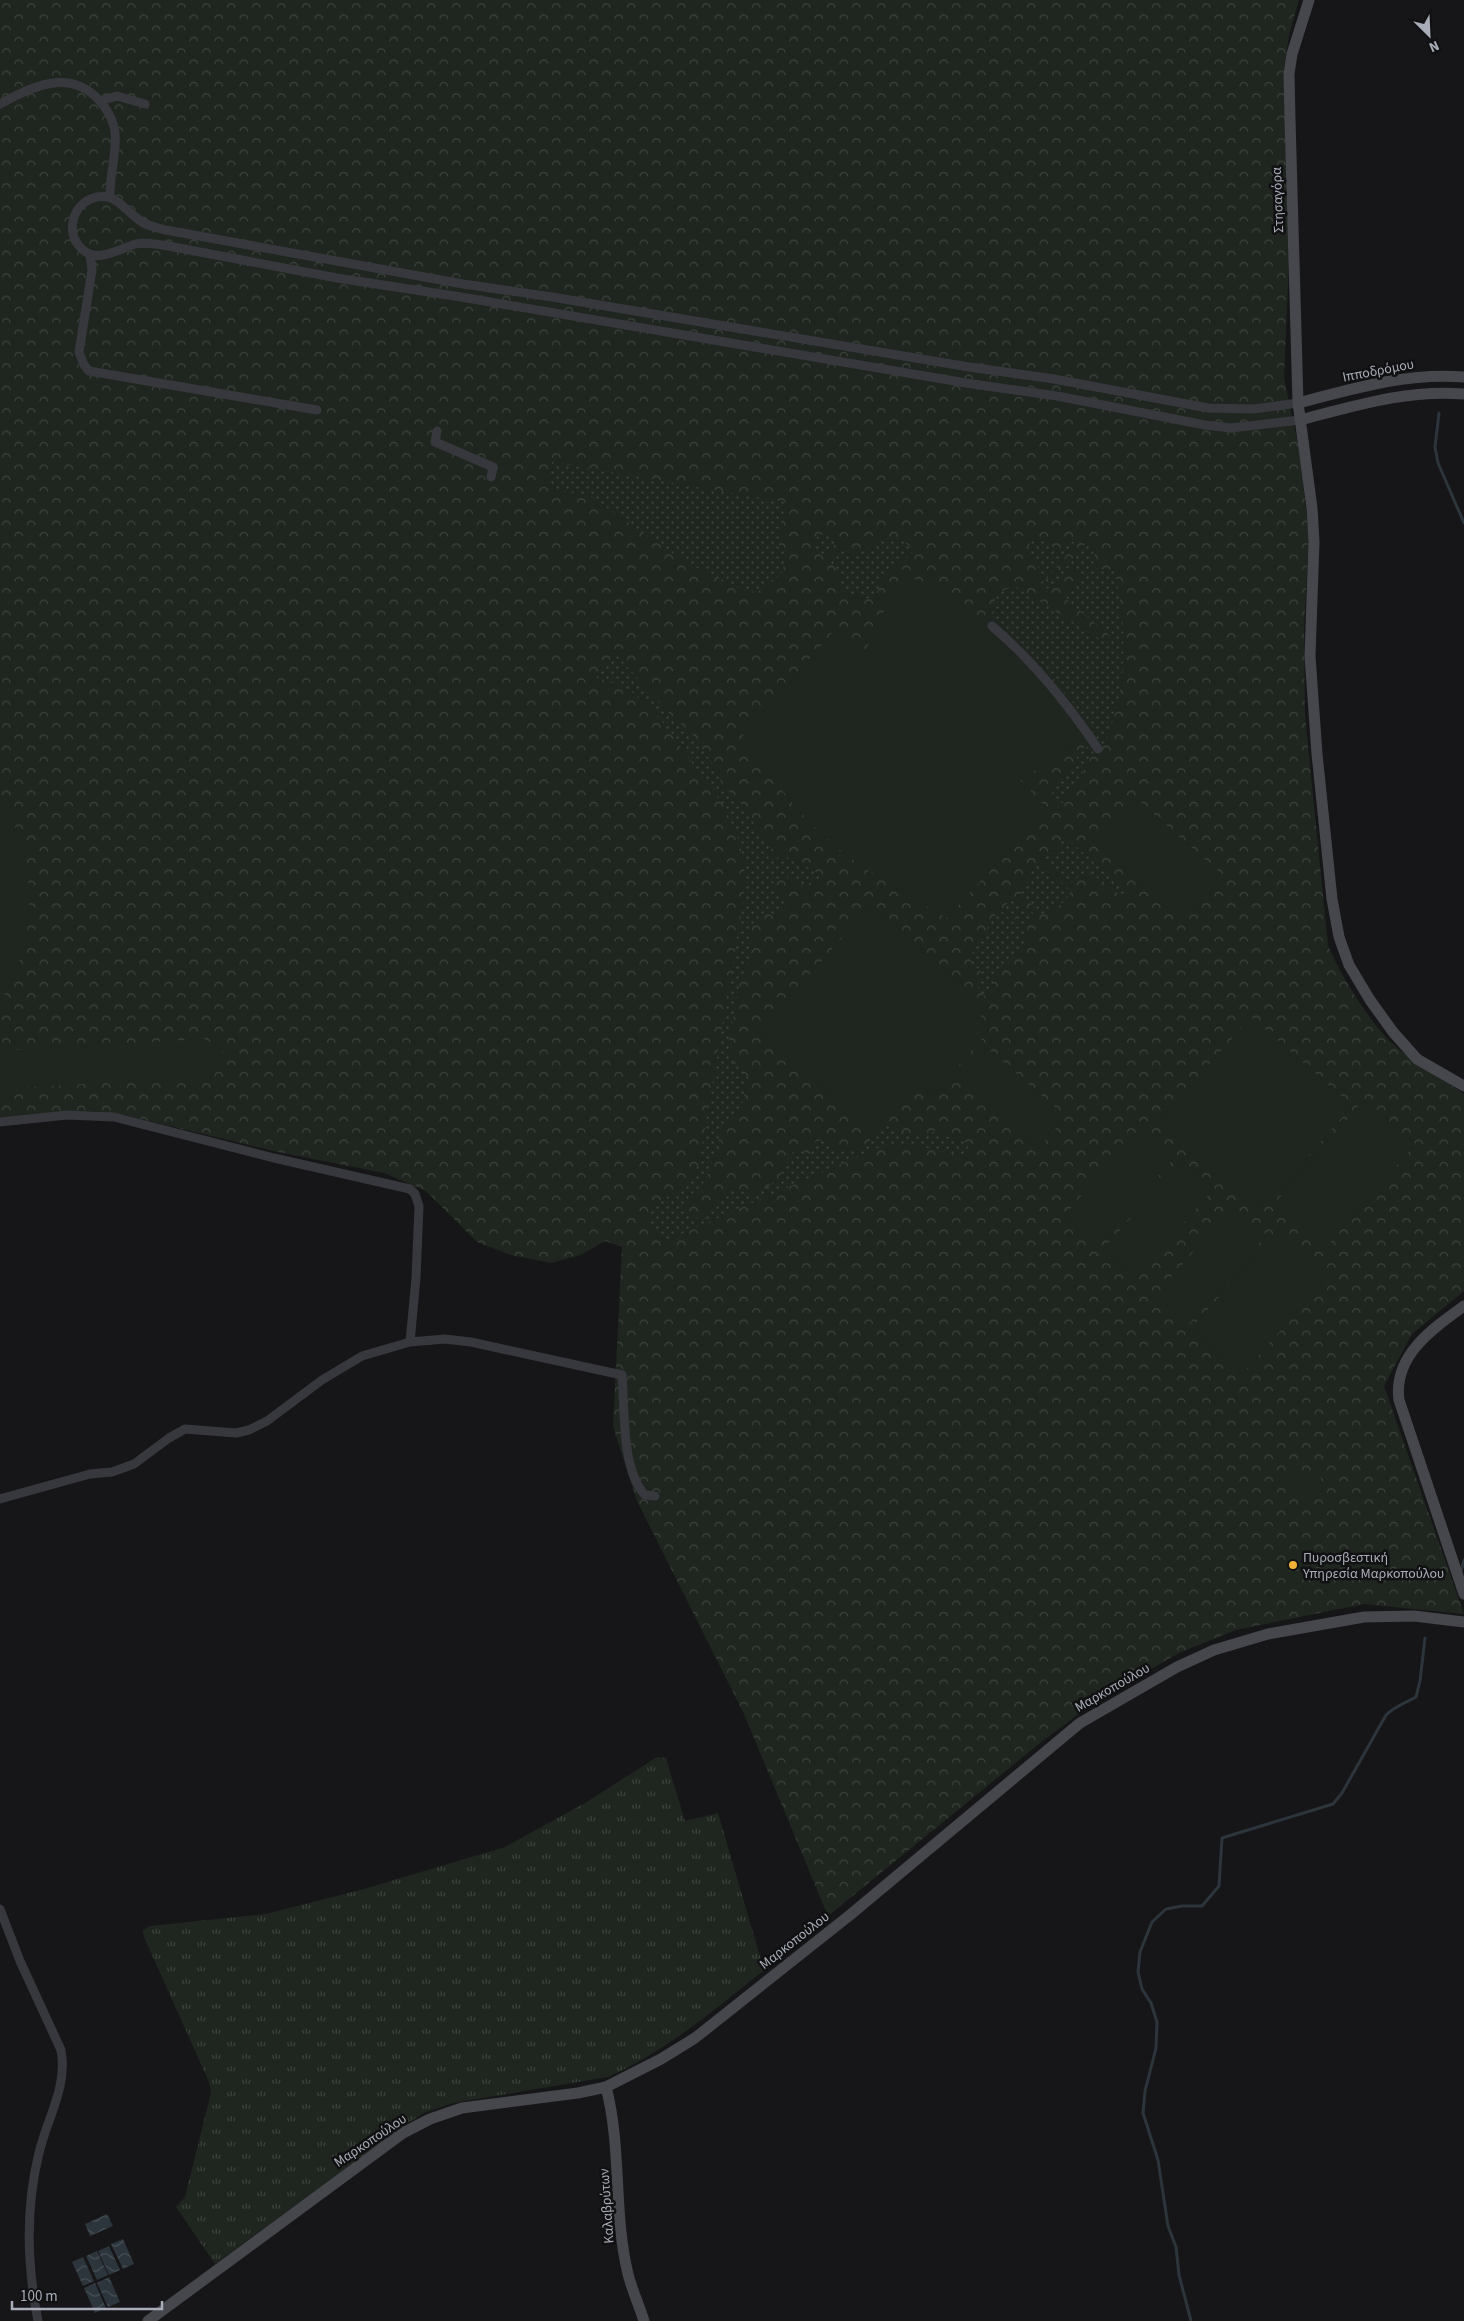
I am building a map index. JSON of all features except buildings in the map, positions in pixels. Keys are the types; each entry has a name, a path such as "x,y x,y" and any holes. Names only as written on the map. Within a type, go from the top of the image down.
{"main road":[{"name":"Στησαγόρα","path":"1309,0 1296,36 1289,74 1298,403 1314,542 1310,656 1332,899 1339,937 1350,965 1370,1000 1393,1032 1417,1059 1464,1086"},
{"name":"Ιπποδρόμου","path":"1298,403 1396,380 1418,377 1464,377"},
{"path":"1300,420 1398,396 1439,392 1464,394"},
{"path":"1464,1306 1430,1330 1414,1348 1404,1365 1397,1388 1424,1479 1464,1594"},
{"name":"Μαρκοπούλου","path":"148,2321 162,2316 395,2139 423,2123 462,2108 578,2093 606,2087 633,2075 695,2038 850,1915 1080,1723 1178,1666 1214,1650 1268,1634 1364,1616 1414,1616 1464,1622"},
{"name":"Καλαβρύτων","path":"606,2087 615,2130 621,2228 628,2274 644,2321"}],"street":[{"path":"0,104 42,84 60,81 73,83 91,92 100,101 112,120 115,133 109,182 110,198"},
{"path":"100,101 118,96 146,104"},
{"path":"1298,403 1253,409 1208,408 1054,378 969,367 552,297 463,284 166,230 139,221 110,198 97,197 85,202 76,210 72,220 72,232 82,248 90,254 105,256 137,244 163,245 337,278 461,297 966,383 1057,396 1176,420 1231,428 1300,420"},
{"path":"90,254 92,270 79,352 84,365 89,371 317,410"},
{"path":"966,383 969,367"},
{"path":"437,431 436,442 493,467 491,477"},
{"path":"992,626 1026,658 1057,692 1098,749"},
{"path":"0,1122 67,1115 114,1117 410,1189 415,1194 418,1206 416,1278 410,1342"},
{"path":"0,1499 90,1474 112,1472 134,1464 169,1438 185,1429 236,1433 249,1430 267,1421 322,1380 362,1356 410,1342 445,1339 471,1342 622,1375 624,1427 633,1471 639,1489 645,1495 655,1496"},
{"path":"0,1909 20,1961 61,2050 64,2065 60,2092 39,2152 32,2188 28,2243 38,2321"}],"green space":[{"path":"0,0 1299,0 1289,35 1284,68 1289,260 1284,378 1300,454 1309,537 1304,629 1305,715 1328,945 1357,998 1385,1036 1411,1058 1464,1094 1464,1291 1412,1334 1384,1386 1464,1614 1364,1604 1236,1630 1181,1652 1100,1698 1040,1743 828,1916 744,1714 637,1501 615,1433 613,1425 622,1247 605,1241 581,1255 551,1263 511,1255 477,1242 426,1191 384,1173 278,1152 120,1114 93,1111 0,1118"},
{"path":"552,462 785,502 779,546 788,549 781,575 770,581 759,591 748,592 687,563 591,497 548,487"},
{"path":"825,534 836,543 823,557 816,550 814,540 819,535"},
{"path":"895,537 910,546 912,553 885,574 874,597 871,599 840,591 839,573 829,560 841,546 852,554 857,554 888,538"},
{"path":"1043,539 1056,550 1062,550 1071,542 1078,542 1041,585 1037,564 1031,558 1027,548 1032,541"},
{"path":"1087,542 1095,556 1092,568 1114,570 1122,614 1123,659 1118,703 1104,745 1101,745 1071,700 1053,678 993,622 992,605 999,593 1013,585 1105,642 1110,636 1066,599 1080,579 1079,573 1076,570 1070,567 1065,570 1056,586 1045,589"},
{"path":"901,575 932,585 992,626 989,631 1040,681 1063,708 1084,738 1020,780 1046,808 947,918 875,875 820,833 766,770 742,737 833,632 863,656"},
{"path":"615,653 665,709 693,735 714,766 723,786 745,807 760,835 772,848 767,857 775,859 786,857 798,861 820,874 819,879 805,885 786,877 778,879 769,887 782,895 785,900 785,908 777,917 768,914 760,916 753,923 751,932 752,953 740,981 728,1045 732,1061 748,1077 741,1108 720,1131 718,1144 722,1154 713,1159 706,1180 687,1199 685,1206 688,1211 696,1218 705,1219 725,1194 733,1189 751,1194 762,1190 772,1183 782,1173 792,1154 802,1152 810,1154 815,1142 820,1140 836,1149 852,1151 865,1146 888,1121 900,1131 910,1136 921,1136 936,1131 953,1139 969,1143 966,1158 934,1149 913,1146 891,1145 880,1147 670,1239 660,1237 653,1229 650,1219 651,1209 687,1183 697,1168 700,1158 744,898 744,863 739,840 723,805 660,719 633,693 617,684 595,677"},
{"path":"1085,746 1094,751 1086,768 1059,808 1052,799 1053,792"},
{"path":"0,796 13,821 22,846 29,900 22,953 13,978 0,1003"},
{"path":"1133,796 1225,877 1184,923 1092,842"},
{"path":"1064,836 1130,893 1125,899 1091,873 1080,875 1071,883 1042,859 1057,851"},
{"path":"1038,862 1071,891 1063,903 1042,914 1020,894"},
{"path":"1015,897 1034,914 1026,927 1003,907"},
{"path":"871,905 988,1007 980,1016 992,1027 932,1095 920,1084 876,1134 759,1032"},
{"path":"999,909 1024,932 1025,949 998,972 995,977 993,991 985,996 978,990 982,974 970,960 970,957"},
{"path":"1251,1017 1352,1106 1262,1208 1161,1119"},
{"path":"205,1039 221,1048 223,1057 220,1068 209,1076 0,1089 0,1051"},
{"path":"987,1048 1066,1117 1038,1149 960,1079"},
{"path":"1364,1100 1415,1144 1327,1246 1276,1202"},
{"path":"1142,1126 1177,1155 1098,1246 1064,1216"},
{"path":"1181,1160 1214,1188 1136,1278 1103,1250"},
{"path":"1233,1206 1266,1235 1188,1325 1155,1296"},
{"path":"1281,1227 1332,1272 1242,1374 1191,1329"},
{"path":"1319,1470 1323,1491 1288,1497 1284,1477"},
{"path":"657,1757 666,1758 685,1821 718,1813 764,1970 670,2042 629,2067 608,2077 453,2103 426,2112 408,2123 215,2264 176,2207 185,2197 211,2093 209,2082 144,1937 143,1930 150,1926 266,1914 364,1889 505,1847 585,1803"}],"water":[{"path":"107,2214 113,2226 90,2236 85,2224"},
{"path":"123,2239 134,2264 123,2269 111,2244"},
{"path":"109,2246 120,2270 109,2275 98,2251"},
{"path":"97,2251 108,2275 97,2280 86,2256"},
{"path":"83,2257 94,2281 83,2286 72,2262"},
{"path":"109,2277 120,2302 108,2307 97,2283"},
{"path":"95,2283 106,2308 95,2313 84,2288"}],"waterway":[{"path":"1439,413 1435,447 1438,463 1464,523"},
{"path":"1461,1571 1464,1560"},
{"path":"1191,2321 1179,2275 1176,2247 1168,2226 1158,2160 1143,2113 1145,2091 1156,2048 1157,2022 1151,2003 1142,1989 1138,1972 1140,1952 1152,1922 1166,1909 1182,1906 1202,1906 1219,1886 1222,1838 1333,1804 1342,1793 1386,1715 1416,1697 1420,1681 1425,1638"}],"place":[{"name":"Πυροσβεστική Υπηρεσία Μαρκοπούλου","path":"1293,1565"}]}
